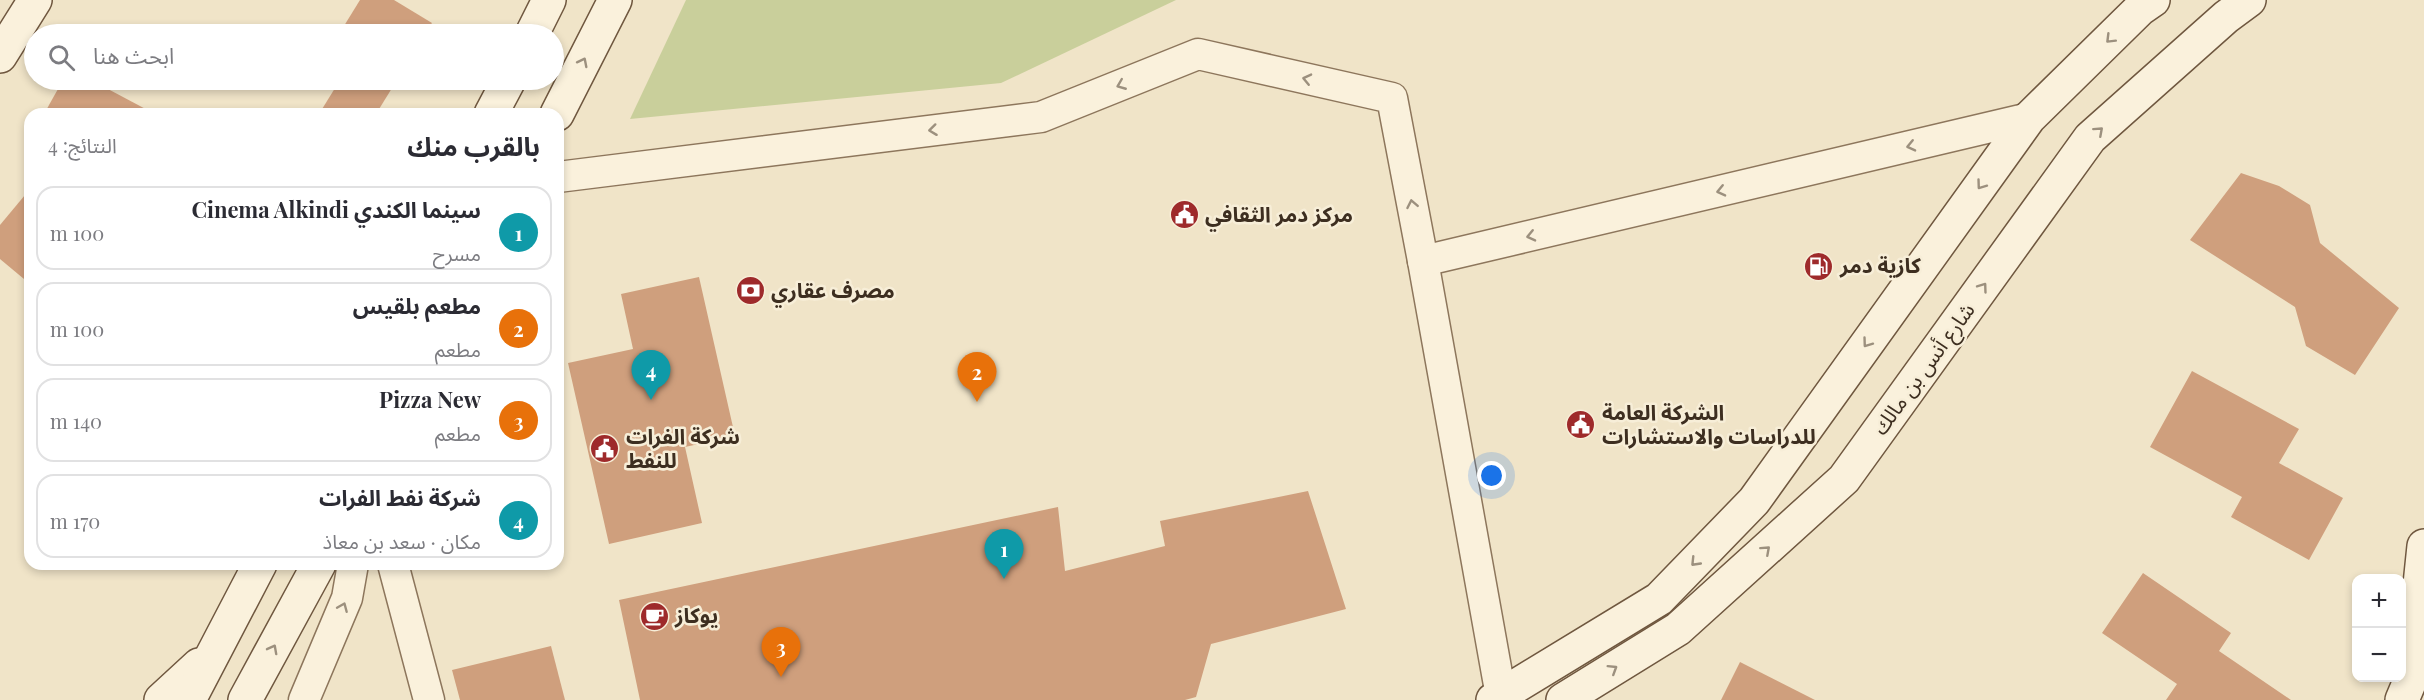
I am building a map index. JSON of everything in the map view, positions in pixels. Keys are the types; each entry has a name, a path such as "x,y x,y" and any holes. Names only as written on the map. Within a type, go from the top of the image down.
{"main road":[{"path":"0,56 35,0"},
{"path":"537,24 549,0"},
{"path":"560,108 615,0"},
{"path":"1497,698 1659,599 1754,501 2029,118 2140,9 2153,0"},
{"name":"شارع أنس بن مالك","path":"1563,700 1678,630 1844,479 2090,138 2226,16 2249,0"},
{"path":"494,108 504,90"},
{"path":"2402,700 2410,681 2424,546"},
{"path":"189,700 257,570"},
{"path":"245,700 316,570"},
{"path":"161,700 218,647"}],"street":[{"path":"564,176 1041,117 1198,54 1392,98 1423,261 1497,698"},
{"path":"1423,261 2029,118"},
{"path":"304,700 347,598 352,570"},
{"path":"395,570 429,700"}],"green space":[{"path":"686,0 1176,0 1001,83 630,119"}],"building":[{"path":"360,0 394,0 432,23 431,24 345,24"},
{"path":"57,90 110,90 144,108 47,108"},
{"path":"334,90 391,90 380,108 323,108"},
{"path":"2241,173 2279,186 2310,205 2320,243 2399,308 2355,375 2306,346 2295,307 2190,240"},
{"path":"24,196 24,279 0,259 0,225"},
{"path":"699,277 735,436 685,447 702,523 609,544 568,363 633,349 621,294"},
{"path":"2192,371 2299,429 2279,463 2343,498 2309,560 2231,517 2242,497 2150,447"},
{"path":"1308,491 1346,609 1211,644 1196,697 1185,700 640,700 619,600 1058,507 1065,571 1165,546 1160,521"},
{"path":"2143,573 2231,633 2219,651 2291,700 2166,700 2177,684 2102,633"},
{"path":"551,646 565,700 460,700 452,670"},
{"path":"1740,662 1815,700 1721,700"}],"place":[{"name":"مركز دمر الثقافي","path":"1184,215"},
{"name":"كازية دمر","path":"1819,266"},
{"name":"مصرف عقاري","path":"750,291"},
{"name":"شركة نفط الفرات","path":"651,400"},
{"name":"مطعم بلقيس","path":"977,402"},
{"name":"الشركة العامة للدراسات والاستشارات","path":"1581,425"},
{"name":"شركة الفرات للنفط","path":"605,449"},
{"name":"سينما الكندي Cinema Alkindi","path":"1004,579"},
{"name":"يوكاز","path":"654,616"},
{"name":"Pizza New","path":"781,677"}]}
